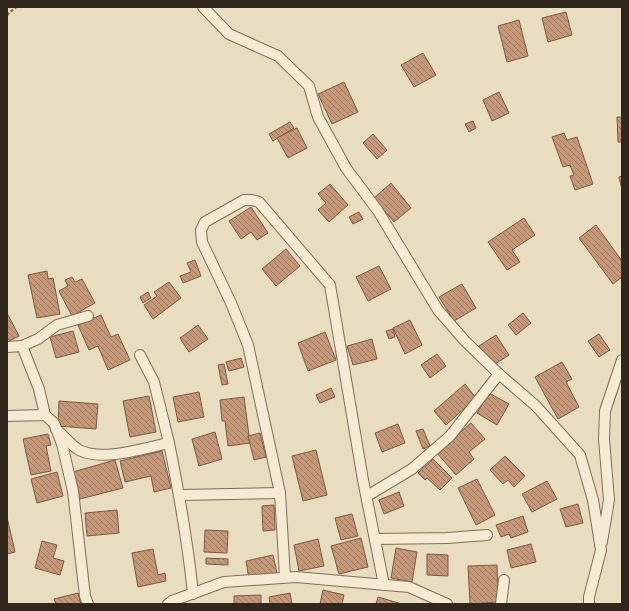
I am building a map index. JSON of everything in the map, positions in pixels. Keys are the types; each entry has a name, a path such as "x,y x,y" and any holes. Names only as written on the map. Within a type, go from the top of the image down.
{"street":[{"path":"203,7 229,34 278,56 309,86 318,117 346,168 378,211 438,310 465,341 499,374 536,406 580,455 593,500 600,550"},
{"path":"286,577 280,493 248,345 231,303 202,242 201,230 205,222 244,200 259,202 330,285 366,496 384,585"},
{"path":"7,347 22,346 38,339 57,325 88,316"},
{"path":"22,346 39,389 45,415 54,423 62,444 73,491 85,596 88,604"},
{"path":"140,354 154,382 169,443 180,495 193,594"},
{"path":"589,604 609,500 604,439 605,411 622,360"},
{"path":"366,496 412,469 450,436 499,374"},
{"path":"7,416 45,415"},
{"path":"56,429 79,450 96,454 119,453 169,443"},
{"path":"180,495 280,493"},
{"path":"375,539 487,536"},
{"path":"168,604 224,582 296,576 409,587 447,604"},
{"path":"501,604 504,580"}],"path":[{"path":"7,14 16,7"}],"building":[{"path":"566,12 572,35 548,42 542,18"},
{"path":"519,20 528,56 507,62 498,26"},
{"path":"423,53 436,75 414,87 401,65"},
{"path":"344,82 358,112 332,124 318,94"},
{"path":"499,92 509,113 492,121 483,100"},
{"path":"617,117 622,117 622,142 618,142"},
{"path":"473,121 476,128 469,132 465,124"},
{"path":"290,122 294,128 273,141 269,134"},
{"path":"297,128 307,148 288,158 277,138"},
{"path":"564,133 567,140 577,137 593,184 575,190 570,176 574,175 570,165 563,167 552,137"},
{"path":"373,134 387,150 377,159 363,143"},
{"path":"622,176 622,190 619,177"},
{"path":"391,183 411,208 394,222 374,198"},
{"path":"330,184 348,205 329,222 318,210 326,203 318,194"},
{"path":"251,207 268,233 257,240 251,232 241,239 229,221"},
{"path":"359,212 363,219 353,224 349,217"},
{"path":"524,218 535,235 512,250 520,262 507,270 488,242"},
{"path":"596,225 622,261 622,277 613,284 579,238"},
{"path":"286,249 300,266 276,286 262,269"},
{"path":"195,260 201,276 183,283 180,276 191,272 187,263"},
{"path":"379,266 391,289 368,301 356,277"},
{"path":"47,271 48,279 53,278 60,314 37,318 28,275"},
{"path":"72,277 75,282 82,279 95,303 72,316 59,291 68,286 65,280"},
{"path":"169,282 181,298 153,319 144,305 157,296 154,292"},
{"path":"462,284 476,308 454,321 439,297"},
{"path":"148,292 151,298 143,303 140,297"},
{"path":"7,313 19,336 7,342"},
{"path":"523,313 531,323 516,335 508,325"},
{"path":"101,315 111,337 118,334 130,360 108,370 98,346 89,350 78,325"},
{"path":"410,320 422,345 405,354 393,328"},
{"path":"198,325 208,339 189,352 180,338"},
{"path":"393,329 395,337 389,339 386,331"},
{"path":"73,331 79,352 56,358 50,337"},
{"path":"325,332 336,360 308,371 298,343"},
{"path":"599,334 610,350 599,357 588,341"},
{"path":"496,335 509,355 492,366 479,346"},
{"path":"372,339 377,359 353,365 347,346"},
{"path":"437,354 446,366 430,378 421,365"},
{"path":"241,358 244,367 229,371 226,362"},
{"path":"562,362 572,379 566,382 579,407 558,419 535,377"},
{"path":"224,364 228,384 222,385 218,365"},
{"path":"465,384 476,398 446,425 434,411"},
{"path":"331,388 335,397 320,403 316,395"},
{"path":"199,392 204,417 178,422 173,397"},
{"path":"489,393 509,404 497,425 477,413"},
{"path":"149,396 156,432 130,437 123,401"},
{"path":"244,397 250,443 228,446 225,421 222,421 220,400"},
{"path":"59,401 98,404 96,429 58,426"},
{"path":"471,423 485,439 469,452 474,459 456,475 437,453"},
{"path":"398,424 405,443 382,452 375,433"},
{"path":"423,429 430,446 423,449 416,431"},
{"path":"215,432 222,459 199,466 192,439"},
{"path":"260,433 266,457 254,460 248,436"},
{"path":"48,434 51,445 46,446 51,471 31,475 23,439"},
{"path":"316,450 327,495 303,501 292,456"},
{"path":"162,451 171,488 154,492 151,476 125,482 120,461"},
{"path":"505,456 525,476 514,487 508,480 503,484 490,470"},
{"path":"433,459 452,478 440,490 427,478 425,480 418,473"},
{"path":"115,460 123,488 80,499 73,472"},
{"path":"57,472 63,496 37,503 31,479"},
{"path":"477,479 495,515 476,525 458,488"},
{"path":"547,481 557,499 532,512 522,494"},
{"path":"399,492 404,506 384,514 379,500"},
{"path":"578,504 583,523 566,527 560,509"},
{"path":"274,505 275,530 263,531 262,506"},
{"path":"117,510 119,533 87,536 85,513"},
{"path":"352,514 358,536 341,540 335,518"},
{"path":"523,516 528,532 511,538 509,534 501,537 496,525"},
{"path":"7,517 15,552 7,554"},
{"path":"205,530 228,531 227,553 204,552"},
{"path":"361,538 368,567 339,574 331,546"},
{"path":"318,539 324,566 299,571 294,545"},
{"path":"42,541 57,545 53,558 64,561 60,575 35,568"},
{"path":"531,544 536,562 511,568 507,550"},
{"path":"396,548 417,552 412,582 391,578"},
{"path":"153,549 158,575 165,573 166,581 138,587 132,553"},
{"path":"427,554 448,555 448,576 427,575"},
{"path":"273,555 277,573 249,579 246,561"},
{"path":"206,558 228,559 228,565 206,564"},
{"path":"497,565 498,602 470,604 468,566"},
{"path":"323,590 344,595 342,604 320,604"},
{"path":"78,593 81,604 56,604 54,599"},
{"path":"290,593 292,604 270,604 269,597"},
{"path":"261,595 261,604 234,604 234,596"},
{"path":"378,597 402,604 376,604"}]}
